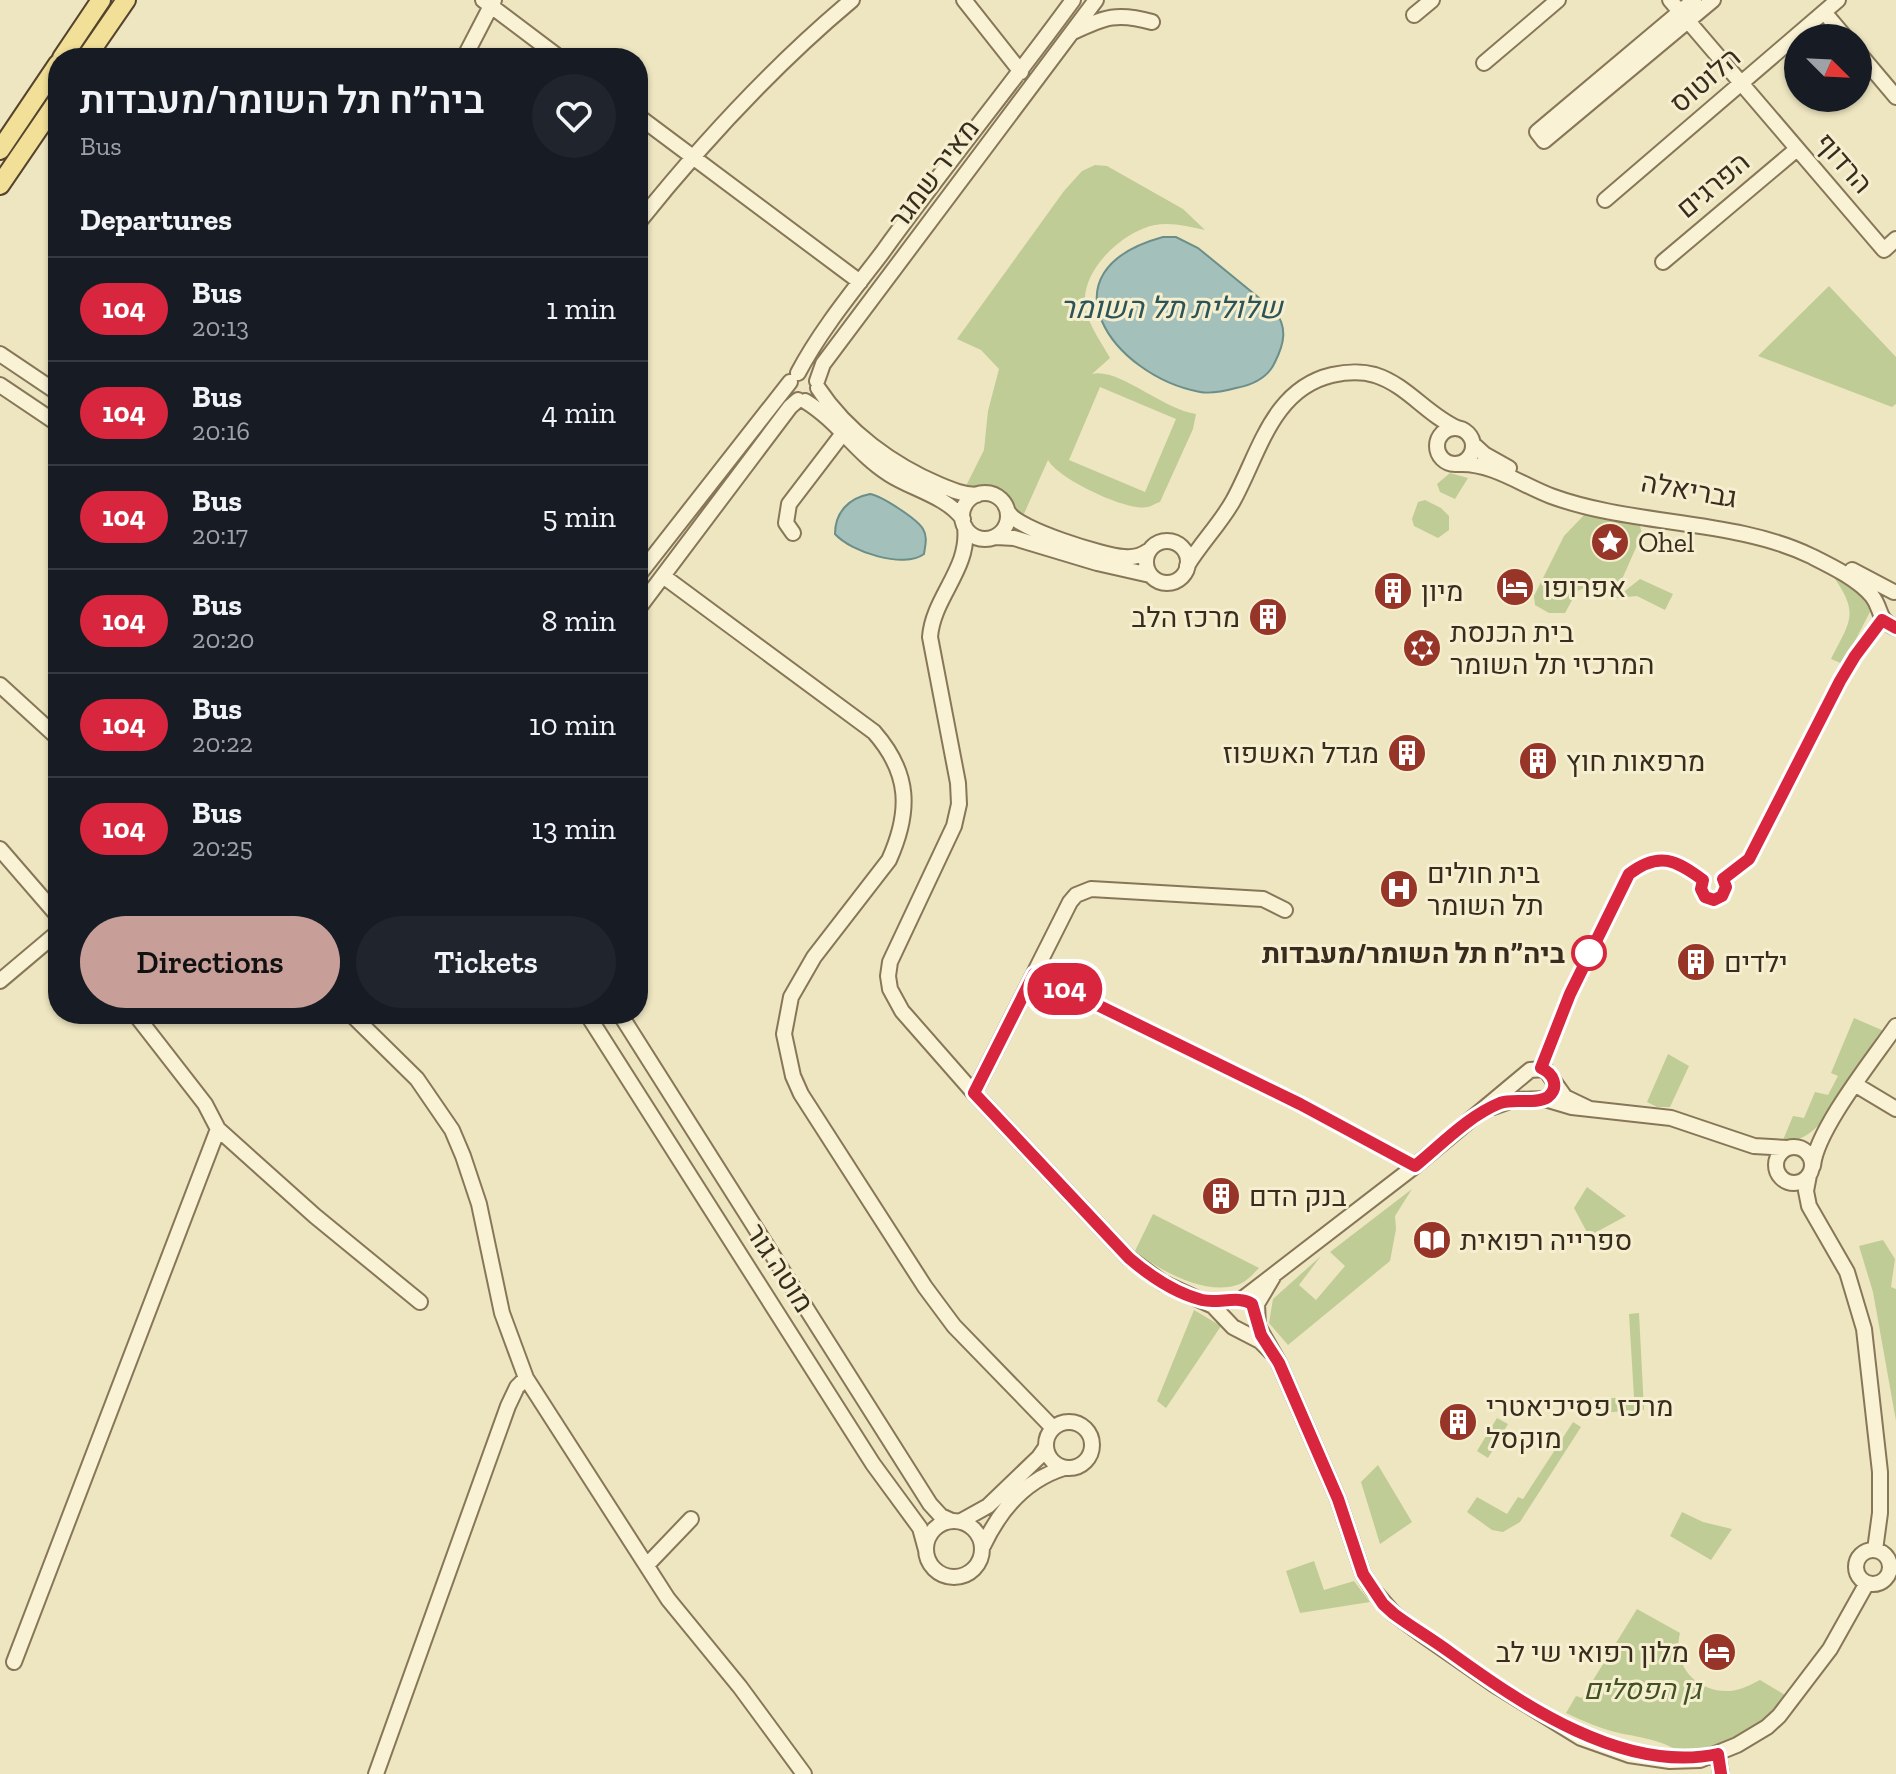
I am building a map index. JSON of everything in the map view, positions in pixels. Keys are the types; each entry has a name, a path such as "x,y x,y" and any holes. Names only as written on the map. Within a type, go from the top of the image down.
{"main road":[{"path":"69,48 101,0"},
{"path":"93,48 126,0"},
{"path":"0,150 48,79"},
{"path":"0,185 48,115"}],"street":[{"path":"648,211 772,71 852,0"},
{"path":"964,0 1021,72"},
{"name":"מאיר שמגר","path":"648,563 794,377 956,151 1021,72 1073,0"},
{"name":"מאיר שמגר","path":"818,384 823,364 1096,0"},
{"path":"1414,15 1432,0"},
{"path":"1484,63 1558,0"},
{"name":"הרדוף","path":"1670,0 1884,250 1896,239"},
{"path":"1694,0 1684,17 1544,141 1537,132 1684,17 1713,0"},
{"name":"הלוטוס","path":"1605,200 1838,0"},
{"path":"468,48 489,2 547,48"},
{"path":"1824,12 1834,24"},
{"path":"1069,34 1106,17 1119,15 1152,22"},
{"path":"1872,69 1896,97"},
{"path":"648,123 860,282"},
{"name":"הפרגים","path":"1663,262 1797,149"},
{"path":"956,151 974,164"},
{"path":"0,354 48,386"},
{"path":"1209,533 1190,542 1162,541 1134,557 1111,555 1031,530 1011,518 1007,506 996,496 957,492 893,462 841,416 807,372 794,377 791,395 822,411 889,475 948,505 980,539 1014,538 1097,563 1142,571 1159,581 1171,582 1181,577 1235,496 1274,417 1303,388 1329,376 1364,373 1393,383 1413,397 1441,419 1468,433 1473,444 1470,456 1460,464 1443,460 1437,450 1431,423 1413,397"},
{"path":"648,596 790,407 814,397 818,384"},
{"path":"0,385 48,417"},
{"path":"1437,450 1442,434 1457,428"},
{"path":"793,533 786,523 789,504 844,432"},
{"name":"גבריאלה","path":"1473,444 1500,464 1568,492 1749,528 1802,543 1895,592"},
{"name":"גבריאלה","path":"1460,464 1479,465 1577,504 1786,546 1855,582 1870,594 1882,620 1896,628"},
{"path":"977,495 965,506 965,548 935,617 930,637 958,783 957,817 895,947 888,976 895,1001 974,1093 1129,1258 1163,1283 1203,1300 1271,1352"},
{"path":"959,567 976,549 1006,527 1009,513"},
{"path":"1176,543 1186,553 1187,566"},
{"path":"1148,551 1146,563 1150,575"},
{"path":"663,576 874,732 897,764 904,798 898,839 889,860 801,977 791,997 787,1016 784,1034 787,1056 801,1094 925,1287 954,1326 1053,1428"},
{"path":"1877,608 1883,596 1895,592"},
{"path":"0,685 48,724"},
{"path":"0,849 48,904"},
{"path":"974,1093 1070,902 1083,891 1263,899 1285,910"},
{"path":"0,981 48,940"},
{"path":"143,1024 205,1104 218,1129 315,1216 420,1302"},
{"path":"361,1024 417,1079 452,1130 479,1204 502,1313 526,1378 668,1599 740,1687 804,1774"},
{"name":"מוטה גור","path":"593,1024 873,1464 920,1528 929,1562 935,1570 948,1577 957,1578 974,1570 980,1563 983,1546 978,1533 941,1516 930,1504 626,1024"},
{"path":"1875,1550 1880,1513 1880,1472 1864,1329 1847,1272 1814,1215 1806,1197 1806,1184 1814,1154 1825,1130 1896,1026"},
{"path":"1234,1326 1226,1312 1237,1301 1273,1277 1530,1070 1541,1068 1550,1073 1565,1097 1588,1108"},
{"path":"1524,1076 1522,1087 1525,1094 1540,1099 1572,1107 1685,1121 1747,1144 1768,1148 1804,1144 1825,1130"},
{"path":"1482,1111 1503,1102 1540,1099 1552,1093 1554,1083"},
{"path":"1856,1085 1896,1109"},
{"path":"14,1662 218,1129"},
{"path":"1747,1144 1768,1160 1814,1215"},
{"path":"1781,1176 1800,1182 1811,1170 1809,1154 1791,1147"},
{"path":"1781,1176 1778,1156 1791,1147"},
{"path":"1234,1326 1248,1328 1256,1315 1260,1295 1273,1277"},
{"path":"1203,1300 1249,1302 1261,1335 1279,1363 1338,1499 1363,1574 1383,1604 1495,1685 1581,1738 1648,1760 1699,1767 1759,1733 1779,1716 1830,1649 1867,1583"},
{"path":"376,1774 508,1406 517,1387 526,1378"},
{"path":"926,1550 934,1529 972,1517 988,1506 1039,1457 1053,1428 1061,1423 1084,1427 1092,1440 1092,1449 1085,1462 1032,1481 997,1520 983,1546"},
{"path":"1046,1447 1050,1460 1064,1468"},
{"path":"647,1565 691,1519"},
{"path":"1875,1550 1888,1557 1891,1569 1884,1581 1867,1583 1860,1577 1856,1566 1864,1553 1875,1550"},
{"path":"740,1687 742,1707 792,1774"},
{"path":"1718,1754 1721,1774"}],"green space":[{"path":"1095,165 1107,166 1183,209 1205,230 1161,224 1131,235 1098,264 1086,289 1085,302 1091,324 1110,358 1092,374 1103,374 1127,382 1169,405 1196,414 1193,429 1160,502 1138,507 1110,499 1064,476 1048,460 1023,516 965,488 984,450 988,411 999,369 981,350 957,339 1064,191 1082,171","holes":["1100,387 1176,419 1145,492 1069,460"]},
{"path":"1829,286 1896,357 1896,404 1892,407 1758,356"},
{"path":"1450,473 1468,478 1455,499 1440,492 1437,484"},
{"path":"1425,500 1449,516 1449,530 1438,538 1414,526 1412,519 1418,502"},
{"path":"1585,514 1640,526 1642,534 1623,577 1617,582 1609,578 1577,591 1565,613 1549,613 1535,605 1534,596 1564,536"},
{"path":"1833,576 1867,600 1870,612 1843,664 1831,659 1847,626 1849,609"},
{"path":"1640,579 1673,594 1665,610 1637,596 1616,598"},
{"path":"1854,1018 1884,1031 1825,1120 1801,1138 1783,1140 1793,1116 1804,1118 1815,1092 1828,1095 1838,1076 1831,1073"},
{"path":"1668,1054 1689,1066 1670,1107 1657,1107 1647,1102"},
{"path":"1587,1187 1626,1216 1589,1236 1574,1208"},
{"path":"1412,1189 1395,1216 1396,1229 1390,1261 1288,1345 1269,1323 1273,1299 1321,1256 1299,1285 1316,1300 1345,1266 1330,1252"},
{"path":"1153,1214 1259,1268 1243,1283 1227,1287 1199,1285 1171,1274 1135,1251"},
{"path":"1883,1240 1895,1259 1891,1287 1896,1289 1896,1421 1873,1292 1859,1246"},
{"path":"1194,1310 1221,1326 1166,1408 1157,1401"},
{"path":"1639,1313 1644,1410 1597,1413 1596,1399 1634,1397 1629,1314"},
{"path":"1497,1418 1508,1424 1488,1458 1477,1451"},
{"path":"1573,1422 1581,1427 1520,1522 1503,1532 1492,1530 1467,1512 1477,1497 1507,1514 1518,1497 1523,1499"},
{"path":"1378,1465 1412,1522 1380,1544 1361,1482"},
{"path":"1682,1512 1703,1522 1732,1529 1711,1560 1670,1536"},
{"path":"1314,1561 1324,1590 1354,1581 1370,1602 1300,1613 1286,1571"},
{"name":"גן הפסלים","path":"1637,1609 1680,1633 1680,1656 1690,1675 1698,1682 1730,1691 1760,1680 1785,1695 1764,1718 1741,1735 1684,1755 1661,1743 1606,1729 1566,1713 1576,1696 1582,1698"}],"water":[{"name":"שלולית תל השומר","path":"1163,237 1176,237 1198,248 1279,317 1283,330 1278,355 1272,368 1254,383 1209,393 1168,382 1140,366 1117,345 1102,321 1097,297 1104,273 1125,253"},
{"path":"870,494 907,514 923,529 926,542 924,554 904,560 891,559 853,547 835,534 845,507"}],"bus line":[{"name":"104","path":"1721,1774 1718,1754 1697,1761 1648,1760 1581,1738 1495,1685 1383,1604 1363,1574 1338,1499 1279,1363 1261,1335 1252,1304 1241,1300 1203,1300 1151,1276 1129,1258 974,1093 1034,974 1300,1104 1415,1166 1482,1111 1513,1100 1545,1099 1552,1093 1553,1077 1541,1068 1554,1030 1629,874 1663,859 1679,863 1703,880 1701,889 1705,897 1719,899 1726,891 1723,879 1749,859 1855,656 1882,620 1896,628"}],"place":[{"name":"Ohel","path":"1610,542"},
{"name":"אפרופו","path":"1515,587"},
{"name":"מיון","path":"1393,591"},
{"name":"מרכז הלב","path":"1268,617"},
{"name":"בית הכנסת המרכזי תל השומר","path":"1422,648"},
{"name":"מגדל האשפוז","path":"1407,753"},
{"name":"מרפאות חוץ","path":"1538,761"},
{"name":"בית חולים תל השומר","path":"1399,889"},
{"name":"ביה״ח תל השומר/מעבדות","path":"1589,953"},
{"name":"ילדים","path":"1696,962"},
{"name":"בנק הדם","path":"1221,1196"},
{"name":"ספרייה רפואית","path":"1432,1240"},
{"name":"מרכז פסיכיאטרי מוקסל","path":"1458,1422"},
{"name":"מלון רפואי שי לב","path":"1717,1652"}]}
